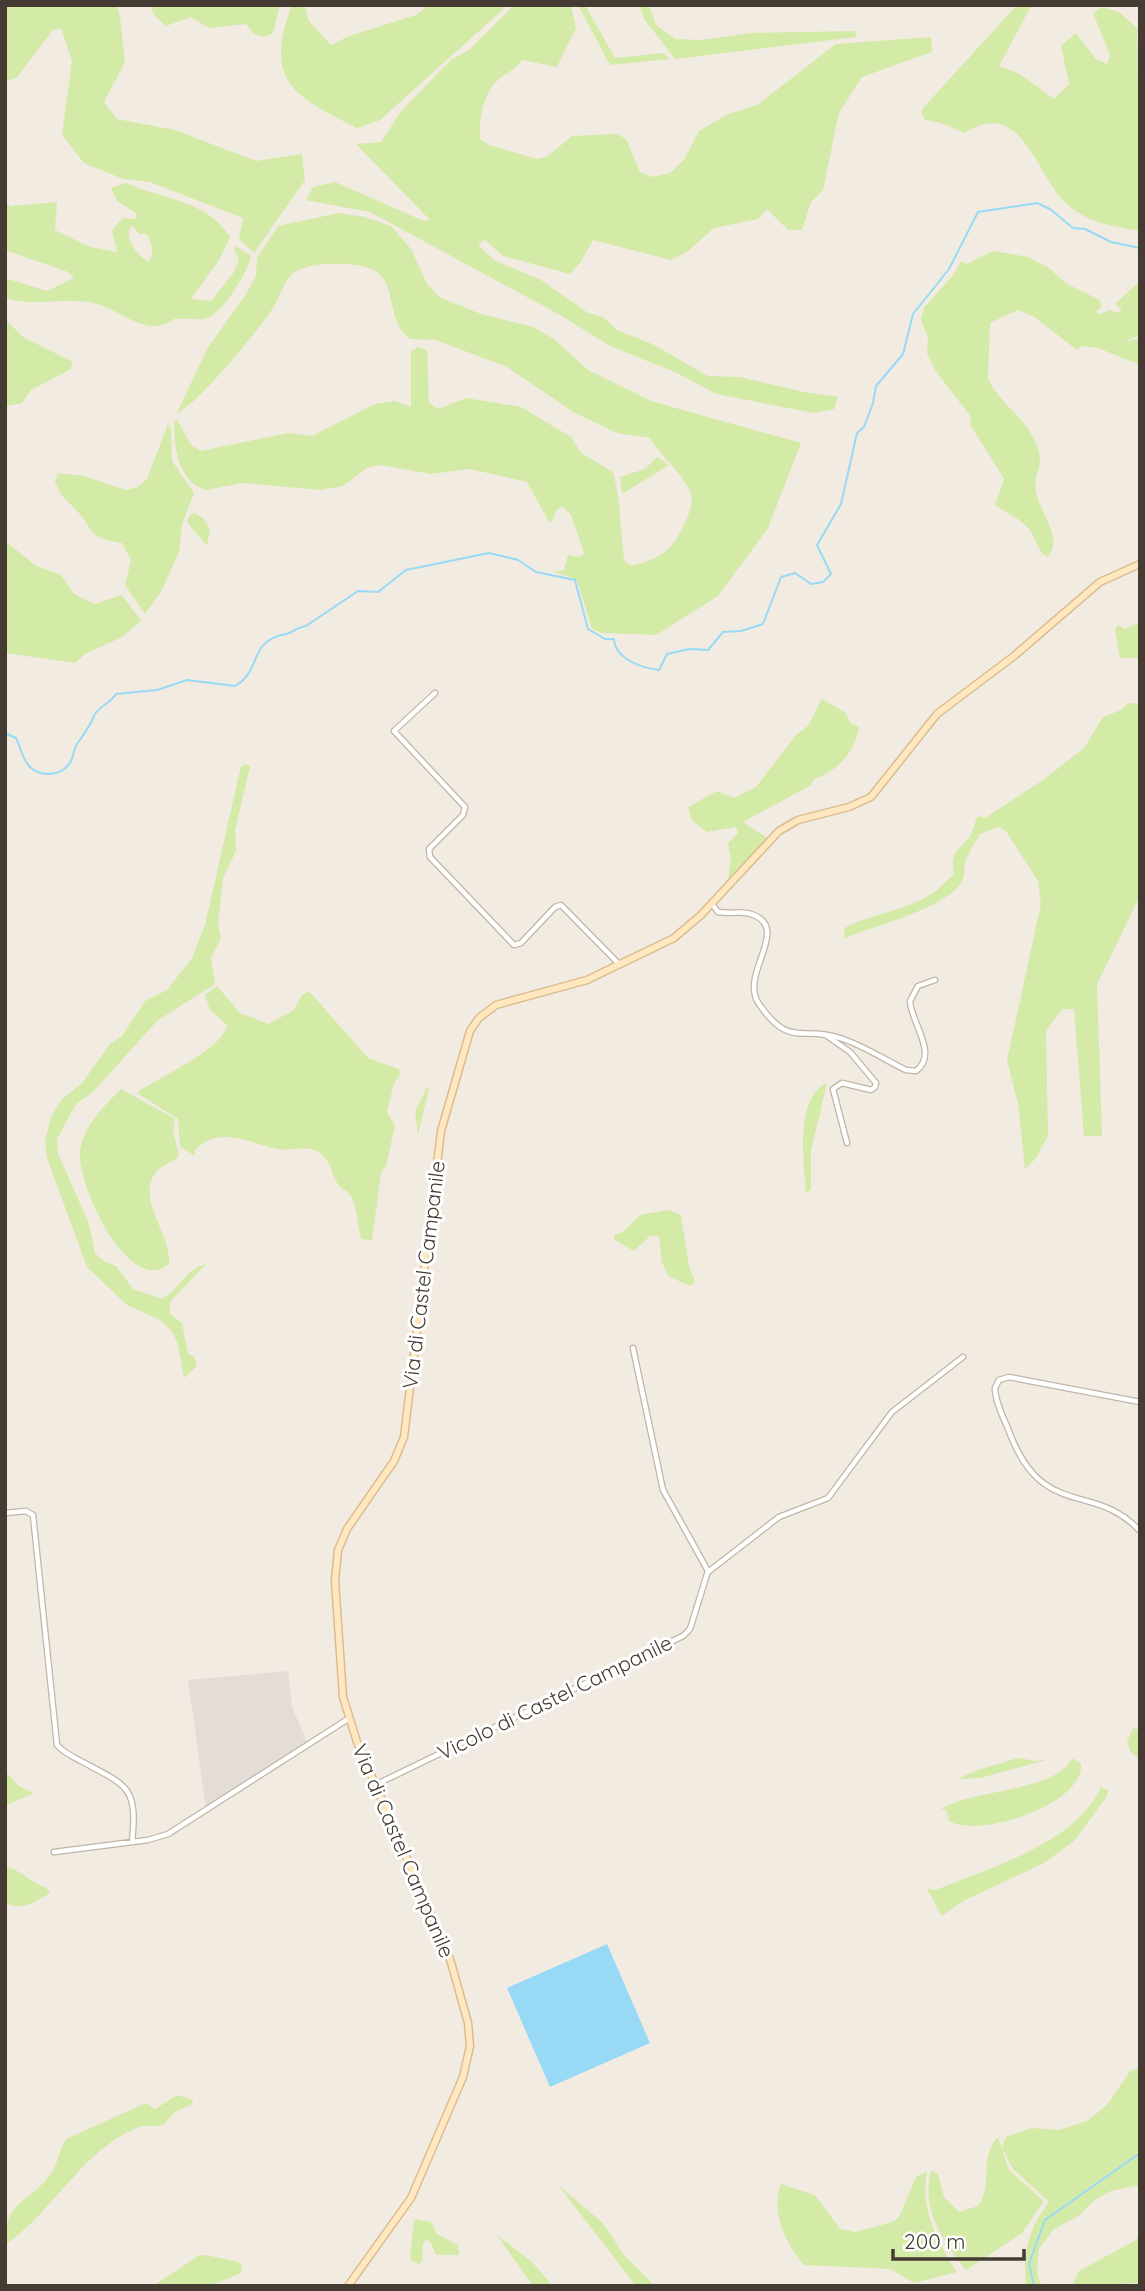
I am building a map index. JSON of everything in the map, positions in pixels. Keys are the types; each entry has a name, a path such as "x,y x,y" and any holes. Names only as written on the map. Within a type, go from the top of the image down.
{"street":[{"name":"Via di Castel Campanile","path":"348,2286 409,2202 464,2074 470,2046 468,2025 450,1959 348,1719 337,1619 337,1555 343,1535 393,1463 404,1437 441,1131 464,1047 475,1022 496,1005 576,984 674,938 712,903 784,826 805,817 852,806 871,797 937,714 1007,663 1100,582 1140,564"},
{"path":"435,693 394,731 466,807 462,817 429,849 430,857 514,944 520,944 555,907 561,905 620,965"},
{"path":"712,903 718,912 749,914 766,925 769,937 752,986 757,1001 774,1023 790,1033 823,1034 849,1041 906,1070 916,1071 923,1064 926,1054 911,1008 912,995 918,986 935,979"},
{"path":"823,1034 850,1052 876,1083 870,1090 842,1083 834,1089 847,1143"},
{"path":"633,1348 662,1487 708,1572 777,1518 828,1498 892,1412 963,1357"},
{"path":"1140,1402 1006,1377 997,1382 995,1391 1018,1454 1034,1477 1057,1493 1115,1512 1140,1531"},
{"path":"5,1513 26,1511 33,1515 57,1745 66,1753 118,1781 128,1792 135,1809 132,1842"},
{"name":"Vicolo di Castel Campanile","path":"375,1785 684,1635 691,1628 708,1572"},
{"path":"54,1852 157,1838 177,1830 348,1719"}],"shaded area":[{"path":"288,1671 292,1707 308,1744 300,1746 206,1809 188,1680"}],"green space":[{"path":"5,5 116,5 120,16 125,62 104,102 117,119 175,130 256,161 302,154 305,180 254,253 239,239 243,218 150,182 123,179 84,163 62,135 72,61 61,28 53,30 17,77 5,82"},
{"path":"150,5 280,5 273,33 264,37 254,34 246,24 209,28 191,17 166,26 154,15"},
{"path":"292,5 305,5 308,20 331,45 349,36 416,15 429,5 508,5 380,120 357,128 316,106 290,83 283,69 281,52"},
{"path":"514,5 571,5 576,28 557,67 522,60 492,86 483,108 480,139 489,145 538,159 548,156 572,136 617,134 626,139 640,172 652,177 670,173 684,160 699,131 728,114 757,105 836,44 931,37 932,52 862,77 839,113 823,190 811,202 802,230 788,230 767,209 758,219 714,228 687,252 671,260 593,240 580,263 570,274 503,256 485,240 478,245 494,260 541,280 588,313 603,317 617,330 654,345 708,376 740,377 838,397 834,409 814,413 716,394 677,373 610,346 560,315 370,212 306,200 313,187 335,182 424,221 430,220 356,144 381,142 402,110 451,60 469,50"},
{"path":"578,5 585,5 615,58 663,53 670,59 610,65"},
{"path":"639,5 649,5 656,25 675,39 701,40 751,33 855,31 856,37 675,59 645,20"},
{"path":"1017,5 1031,6 999,66 1020,74 1054,99 1069,84 1061,46 1076,33 1096,59 1107,64 1110,55 1093,13 1102,7 1119,12 1137,28 1140,231 1094,221 1069,206 1057,193 1026,145 1015,132 1001,124 984,124 964,133 941,123 925,120 921,112 923,108"},
{"path":"126,183 183,202 209,215 230,237 219,260 191,299 211,301 234,272 239,259 234,250 236,246 251,256 234,291 213,315 203,319 174,319 154,326 145,325 97,304 74,301 28,302 5,298 5,278 47,291 74,278 68,272 5,250 5,202 11,206 57,202 55,230 90,247 117,252 112,230 123,218 136,219 136,213 117,201 111,188","holes":["133,226 139,234 147,234 150,241 152,251 149,262 134,248 129,229"]},
{"path":"339,213 365,217 391,226 411,249 427,284 439,297 481,314 533,327 554,339 588,370 651,401 801,443 768,528 718,596 656,635 602,633 592,629 577,580 555,572 564,570 568,555 580,557 584,553 571,515 562,506 555,512 553,521 549,522 527,482 470,469 431,474 380,465 367,468 343,486 320,490 243,483 206,490 189,480 180,462 175,442 174,422 177,420 191,445 201,451 288,433 312,436 375,404 395,401 411,407 411,352 418,347 427,350 429,403 438,409 466,398 521,407 571,437 581,453 613,472 624,560 631,566 659,556 676,539 690,509 691,493 650,438 617,433 573,412 507,367 436,340 410,339 397,322 387,285 382,277 375,271 357,265 320,265 292,274 274,307 240,350 199,396 177,413 207,349 256,276 257,258 278,226"},
{"path":"993,251 1028,257 1049,268 1067,284 1100,300 1101,308 1096,311 1099,315 1109,310 1117,313 1122,310 1115,304 1140,281 1140,335 1121,343 1140,338 1140,365 1098,348 1081,346 1077,350 1033,316 1018,310 990,323 988,379 998,395 1024,423 1040,456 1035,485 1052,534 1052,550 1047,557 1025,525 995,505 1004,479 970,424 971,417 935,370 927,353 928,338 921,319 924,308 954,274 961,261 967,264"},
{"path":"5,319 23,337 73,362 71,369 31,390 22,403 6,406"},
{"path":"168,424 171,429 172,461 194,493 182,524 179,552 161,592 145,614 125,585 131,560 122,543 95,535 59,491 55,481 58,473 84,476 126,490 138,487 147,479"},
{"path":"657,457 669,465 622,494 620,477 645,469"},
{"path":"195,513 203,518 210,530 207,546 187,522 190,515"},
{"path":"5,541 35,565 61,575 74,594 94,604 122,595 141,621 122,637 85,654 75,663 5,653"},
{"path":"1140,622 1140,658 1120,658 1115,629 1118,625 1125,629"},
{"path":"822,699 846,713 850,723 859,727 854,745 838,766 814,779 811,785 743,822 767,838 728,880 731,859 728,843 738,833 736,827 707,832 692,820 688,807 717,791 734,798 756,787 796,735 808,726"},
{"path":"1128,703 1140,704 1140,896 1097,984 1102,1136 1084,1136 1074,1009 1062,1009 1046,1031 1048,1136 1036,1158 1025,1169 1018,1104 1007,1060 1041,904 1038,881 1006,831 998,827 980,834 966,859 963,879 956,889 943,899 844,939 845,928 908,906 935,891 954,874 955,854 970,837 978,816 985,818 1043,780 1084,748 1103,717 1121,710"},
{"path":"247,764 250,767 235,830 236,851 223,878 218,925 221,938 211,958 215,984 157,1021 93,1092 76,1104 57,1139 58,1154 88,1221 95,1253 105,1262 116,1266 133,1289 162,1299 193,1270 206,1264 170,1302 170,1314 182,1323 188,1353 195,1358 197,1366 184,1378 177,1341 171,1330 160,1320 127,1305 87,1267 47,1158 45,1141 51,1117 62,1099 82,1083 110,1044 122,1036 145,1001 167,990 192,958 205,925 241,766"},
{"path":"217,986 240,1013 268,1024 294,1010 302,995 309,991 368,1058 399,1069 400,1075 394,1083 387,1112 395,1126 386,1166 381,1173 372,1240 361,1239 351,1196 337,1183 328,1162 320,1153 304,1148 277,1149 224,1137 204,1143 195,1150 195,1156 180,1146 178,1119 137,1093 202,1053 223,1034 227,1025 210,1010 205,995"},
{"path":"827,1083 811,1151 811,1190 806,1193 803,1149 805,1117 817,1091"},
{"path":"429,1088 418,1135 415,1111"},
{"path":"121,1089 175,1119 173,1131 179,1155 160,1168 151,1182 151,1204 165,1241 169,1264 154,1270 138,1265 122,1252 96,1210 81,1166 80,1151 86,1133 96,1117"},
{"path":"668,1210 681,1215 689,1266 695,1282 690,1286 668,1276 662,1262 659,1236 650,1236 634,1251 615,1240 614,1235 623,1232 640,1215"},
{"path":"1133,1728 1140,1730 1140,1760 1131,1752 1127,1742"},
{"path":"1018,1758 1036,1761 1050,1759 980,1778 957,1779 978,1770"},
{"path":"1072,1758 1081,1764 1077,1779 1066,1793 1027,1815 1004,1822 963,1825 949,1821 946,1810 941,1809 972,1797 1050,1778"},
{"path":"5,1771 20,1787 34,1793 5,1806"},
{"path":"1101,1787 1108,1790 1107,1796 1074,1841 1044,1863 963,1901 942,1916 927,1889 936,1890 980,1873 1052,1839 1089,1807"},
{"path":"5,1866 47,1888 50,1893 23,1906 5,1903"},
{"path":"1140,2068 1140,2185 1111,2191 1096,2199 1077,2217 1054,2229 1039,2249 1037,2272 1041,2286 1026,2286 1028,2241 1036,2221 1049,2202 1013,2169 1002,2148 1006,2137 1031,2128 1059,2130 1087,2121 1107,2105 1131,2070"},
{"path":"177,2095 193,2100 192,2104 175,2112 163,2125 139,2127 99,2152 38,2216 5,2245 6,2230 13,2211 50,2175 66,2139 146,2103 155,2109"},
{"path":"998,2137 1009,2170 1044,2201 1022,2233 966,2270 949,2248 931,2211 931,2170 938,2174 944,2197 959,2212 978,2206 985,2189 989,2153"},
{"path":"927,2171 925,2186 928,2212 937,2237 957,2272 914,2283 890,2269 804,2265 791,2247 782,2227 777,2205 781,2184 815,2195 840,2229 855,2232 893,2222 899,2217 916,2177"},
{"path":"558,2185 603,2223 624,2255 655,2286 636,2286"},
{"path":"414,2219 431,2222 437,2234 458,2245 459,2255 436,2255 430,2241 425,2240 420,2264 413,2262 410,2257"},
{"path":"1140,2234 1140,2283 1072,2286 1079,2271 1136,2240"},
{"path":"497,2235 532,2262 553,2286 533,2286"},
{"path":"205,2255 242,2264 241,2273 210,2286 153,2286 198,2256"}],"water":[{"path":"607,1944 650,2043 550,2087 507,1988"}],"waterway":[{"path":"5,733 16,738 30,767 45,774 56,773 71,762 76,746 96,713 116,694 157,690 187,680 235,686 244,679 266,643 306,626 358,591 378,592 406,570 489,553 518,560 536,572 575,580 588,629 605,639 614,639 619,652 638,665 659,670 667,654 689,649 708,650 723,632 741,631 763,624 781,577 795,573 811,584 823,582 831,574 817,545 841,504 857,433 864,427 876,386 903,354 913,314 949,269 978,212 1037,203 1050,209 1073,228 1085,229 1111,242 1140,248"},
{"path":"1034,2286 1029,2264 1045,2220 1140,2153"}]}
